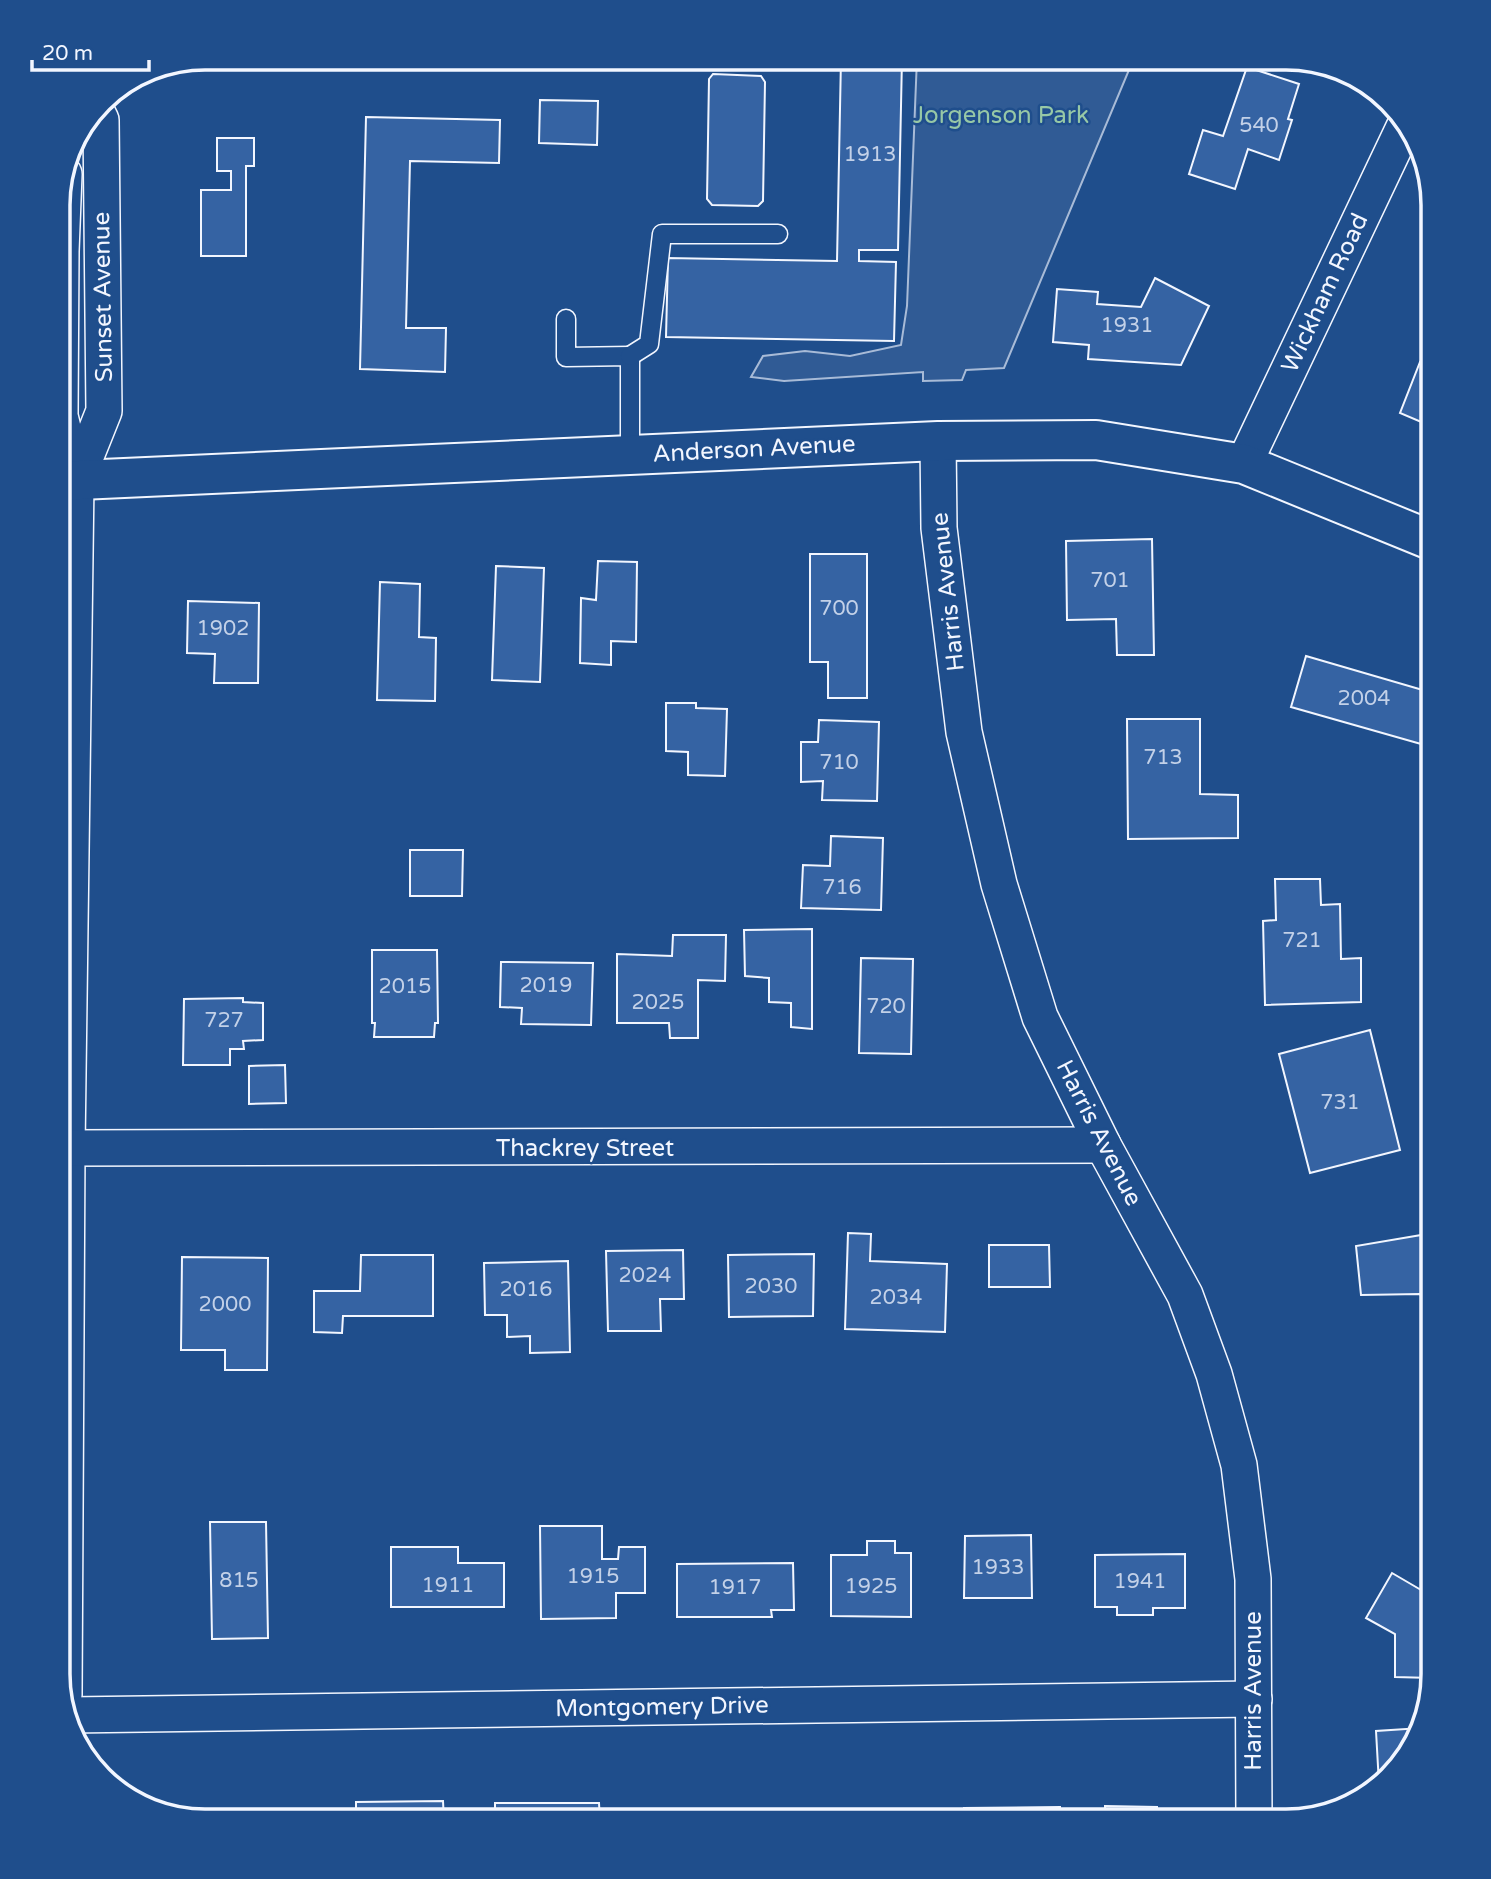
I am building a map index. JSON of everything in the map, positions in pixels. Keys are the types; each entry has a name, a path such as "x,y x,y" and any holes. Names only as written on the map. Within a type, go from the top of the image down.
{"main road":[{"name":"Anderson Avenue","path":"70,481 939,441 1096,440 1244,464 1421,536"}],"street":[{"name":"Sunset Avenue","path":"70,475 104,411 101,120"},
{"name":"Wickham Road","path":"1244,464 1401,134"},
{"name":"Harris Avenue","path":"939,441 939,528 964,732 999,884 1040,1017 1103,1145 1185,1295 1214,1374 1239,1465 1253,1579 1254,1809"},
{"name":"Thackrey Street","path":"70,1148 1103,1145"},
{"name":"Montgomery Drive","path":"77,1715 1254,1699"}],"lane":[{"path":"566,319 566,357 630,356 649,344 662,234 778,234"},
{"path":"630,356 631,455"}],"green space":[{"name":"Jorgenson Park","path":"917,70 1129,70 1004,368 966,370 962,380 923,381 923,372 784,381 751,377 763,356 805,351 850,356 901,345 907,306"}],"building":[{"path":"841,70 902,70 898,250 859,250 859,261 896,262 894,341 666,337 668,258 837,261"},
{"path":"1246,70 1256,70 1299,84 1288,119 1292,120 1279,160 1248,149 1235,189 1189,174 1203,130 1223,136"},
{"path":"713,74 761,76 765,82 763,201 758,206 712,205 707,199 709,79"},
{"path":"540,100 598,101 597,145 539,143"},
{"path":"366,117 500,120 499,163 410,161 406,328 446,328 445,372 360,369"},
{"path":"217,138 254,138 254,166 246,166 246,256 201,256 201,190 231,190 231,171 217,171"},
{"path":"1155,278 1209,306 1181,365 1088,359 1089,345 1053,342 1057,289 1098,292 1097,304 1141,307"},
{"path":"1420,362 1421,362 1421,422 1400,413"},
{"path":"1152,539 1154,655 1117,655 1116,619 1067,620 1066,541"},
{"path":"810,554 867,554 867,698 828,698 828,662 810,662"},
{"path":"598,561 637,562 636,642 611,641 611,665 580,663 581,598 596,600"},
{"path":"496,566 544,568 540,682 492,680"},
{"path":"380,582 420,584 419,637 436,638 435,701 377,700"},
{"path":"188,601 259,603 258,683 214,683 215,654 187,653"},
{"path":"1306,656 1421,690 1421,744 1291,707"},
{"path":"666,703 696,703 696,708 727,709 725,776 688,775 688,752 666,751"},
{"path":"1127,719 1200,719 1200,794 1238,795 1238,838 1128,839"},
{"path":"819,720 879,722 877,801 822,800 823,781 801,782 801,742 818,742"},
{"path":"831,836 883,838 881,910 801,908 803,865 830,866"},
{"path":"410,850 463,850 462,896 410,896"},
{"path":"1275,879 1320,879 1321,905 1340,904 1341,959 1361,958 1361,1002 1265,1005 1263,921 1276,920"},
{"path":"812,929 812,1029 791,1027 791,1003 769,1002 769,978 745,976 744,930"},
{"path":"673,935 726,935 725,981 698,980 698,1038 670,1038 669,1023 617,1023 617,954 672,956"},
{"path":"372,950 437,950 438,1023 435,1023 434,1037 374,1037"},
{"path":"861,958 913,959 911,1054 859,1053"},
{"path":"501,962 593,963 591,1025 521,1024 522,1008 500,1007"},
{"path":"243,998 243,1002 263,1003 263,1040 243,1041 244,1049 230,1049 230,1065 183,1065 184,999"},
{"path":"1370,1030 1400,1150 1310,1173 1279,1054"},
{"path":"285,1065 286,1103 249,1104 249,1066"},
{"path":"848,1233 871,1234 870,1261 947,1264 945,1332 845,1329"},
{"path":"1421,1235 1421,1296 1361,1295 1356,1246"},
{"path":"989,1245 1049,1245 1050,1287 989,1287"},
{"path":"683,1250 684,1299 660,1299 661,1331 608,1331 606,1251"},
{"path":"814,1254 813,1316 729,1317 728,1255"},
{"path":"361,1255 433,1255 433,1316 343,1316 342,1333 314,1332 314,1291 360,1291"},
{"path":"182,1257 268,1258 267,1370 225,1370 225,1350 181,1350"},
{"path":"568,1261 570,1352 530,1353 530,1336 507,1337 507,1315 485,1315 484,1263"},
{"path":"210,1522 266,1522 268,1638 212,1639"},
{"path":"540,1526 602,1526 602,1559 618,1559 619,1547 645,1547 645,1593 616,1593 616,1618 541,1619"},
{"path":"1031,1535 1032,1598 964,1598 965,1536"},
{"path":"867,1541 895,1541 895,1553 911,1553 911,1617 831,1616 831,1555 867,1555"},
{"path":"391,1547 458,1547 458,1563 504,1563 504,1607 391,1607"},
{"path":"1185,1554 1185,1608 1153,1608 1153,1615 1117,1615 1117,1607 1095,1607 1095,1555"},
{"path":"793,1563 794,1610 771,1610 772,1617 677,1617 677,1564"},
{"path":"1392,1573 1421,1590 1421,1678 1395,1677 1395,1634 1366,1618"},
{"path":"1410,1729 1398,1749 1378,1772 1376,1731"},
{"path":"443,1801 443,1809 356,1809 356,1802"},
{"path":"495,1803 599,1803 599,1809 495,1809"},
{"path":"1105,1806 1157,1807 1157,1809 1105,1809"},
{"path":"1060,1807 1060,1809 964,1809"}]}
